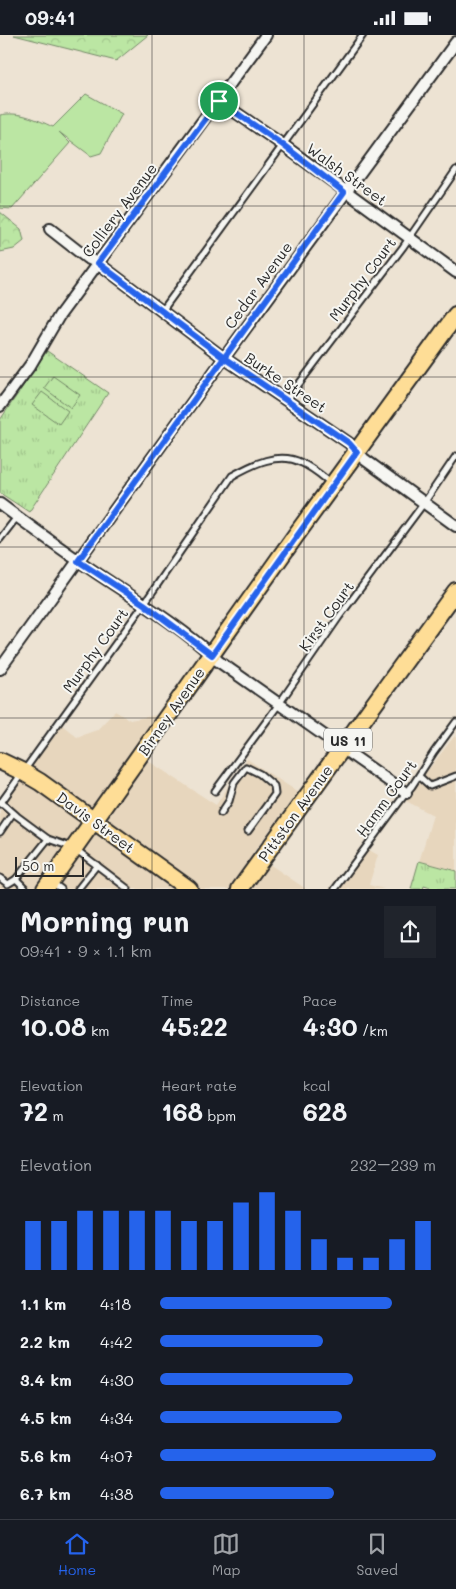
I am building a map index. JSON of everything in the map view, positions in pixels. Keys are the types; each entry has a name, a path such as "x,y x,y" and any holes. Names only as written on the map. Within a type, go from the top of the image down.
{"main road":[{"name":"Birney Avenue","path":"52,887 74,848 333,484 456,315"},
{"name":"Pittston Avenue","path":"240,889 456,591"},
{"name":"Davis Street","path":"0,761 23,772 189,889"}],"street":[{"name":"Colliery Avenue","path":"0,406 31,364 59,316 266,35"},
{"name":"Cedar Avenue","path":"0,669 344,192 456,42"},
{"name":"Walsh Street","path":"219,101 283,145 344,192 456,272"},
{"name":"Burke Street","path":"50,229 224,358 349,443 364,459 456,526"},
{"path":"0,504 78,561 144,604 218,661 406,793"}],"lane":[{"path":"162,311 363,35"},
{"name":"Murphy Court","path":"286,401 409,238 456,171"},
{"name":"Kirst Court","path":"215,791 456,456"},
{"name":"Murphy Court","path":"1,803 144,604 232,476 268,459 285,458 302,462 333,484"},
{"path":"0,539 17,517"},
{"name":"Hamm Court","path":"335,889 412,786 456,721"},
{"path":"220,813 229,801 234,783 246,767 260,774 274,786 275,794 248,831"},
{"path":"419,776 430,786 456,776"},
{"path":"1,803 48,839 74,848 128,889"},
{"path":"0,832 13,813"},
{"path":"0,878 8,884 16,879 48,839"},
{"path":"78,889 96,865"},
{"path":"16,879 26,889"}],"shaded area":[{"path":"115,711 130,720 157,715 173,726 147,760 216,805 247,759 298,792 253,853 306,889 0,889 0,810 62,725 77,737 97,730"},
{"path":"456,734 456,871 420,861 411,889 433,815 406,801 369,850 378,855 369,885 384,889 329,889 429,769"}],"green space":[{"path":"14,35 148,35 116,61"},
{"path":"86,94 122,114 101,153 91,156 59,132 70,143 12,209 0,208 0,115 21,115 53,127"},
{"path":"0,212 21,229 24,241 14,249 0,252"},
{"path":"47,351 108,393 29,512 0,493 0,420"},
{"path":"53,376 80,395 71,408 44,388"},
{"path":"42,392 68,411 59,424 32,405"},
{"path":"419,861 456,871 456,889 434,889 424,886 423,889 411,889"}],"route":[{"path":"219,101 98,263 224,358 78,561 144,604 212,655 357,452 349,443 224,358 344,192 283,145 219,101"}]}
